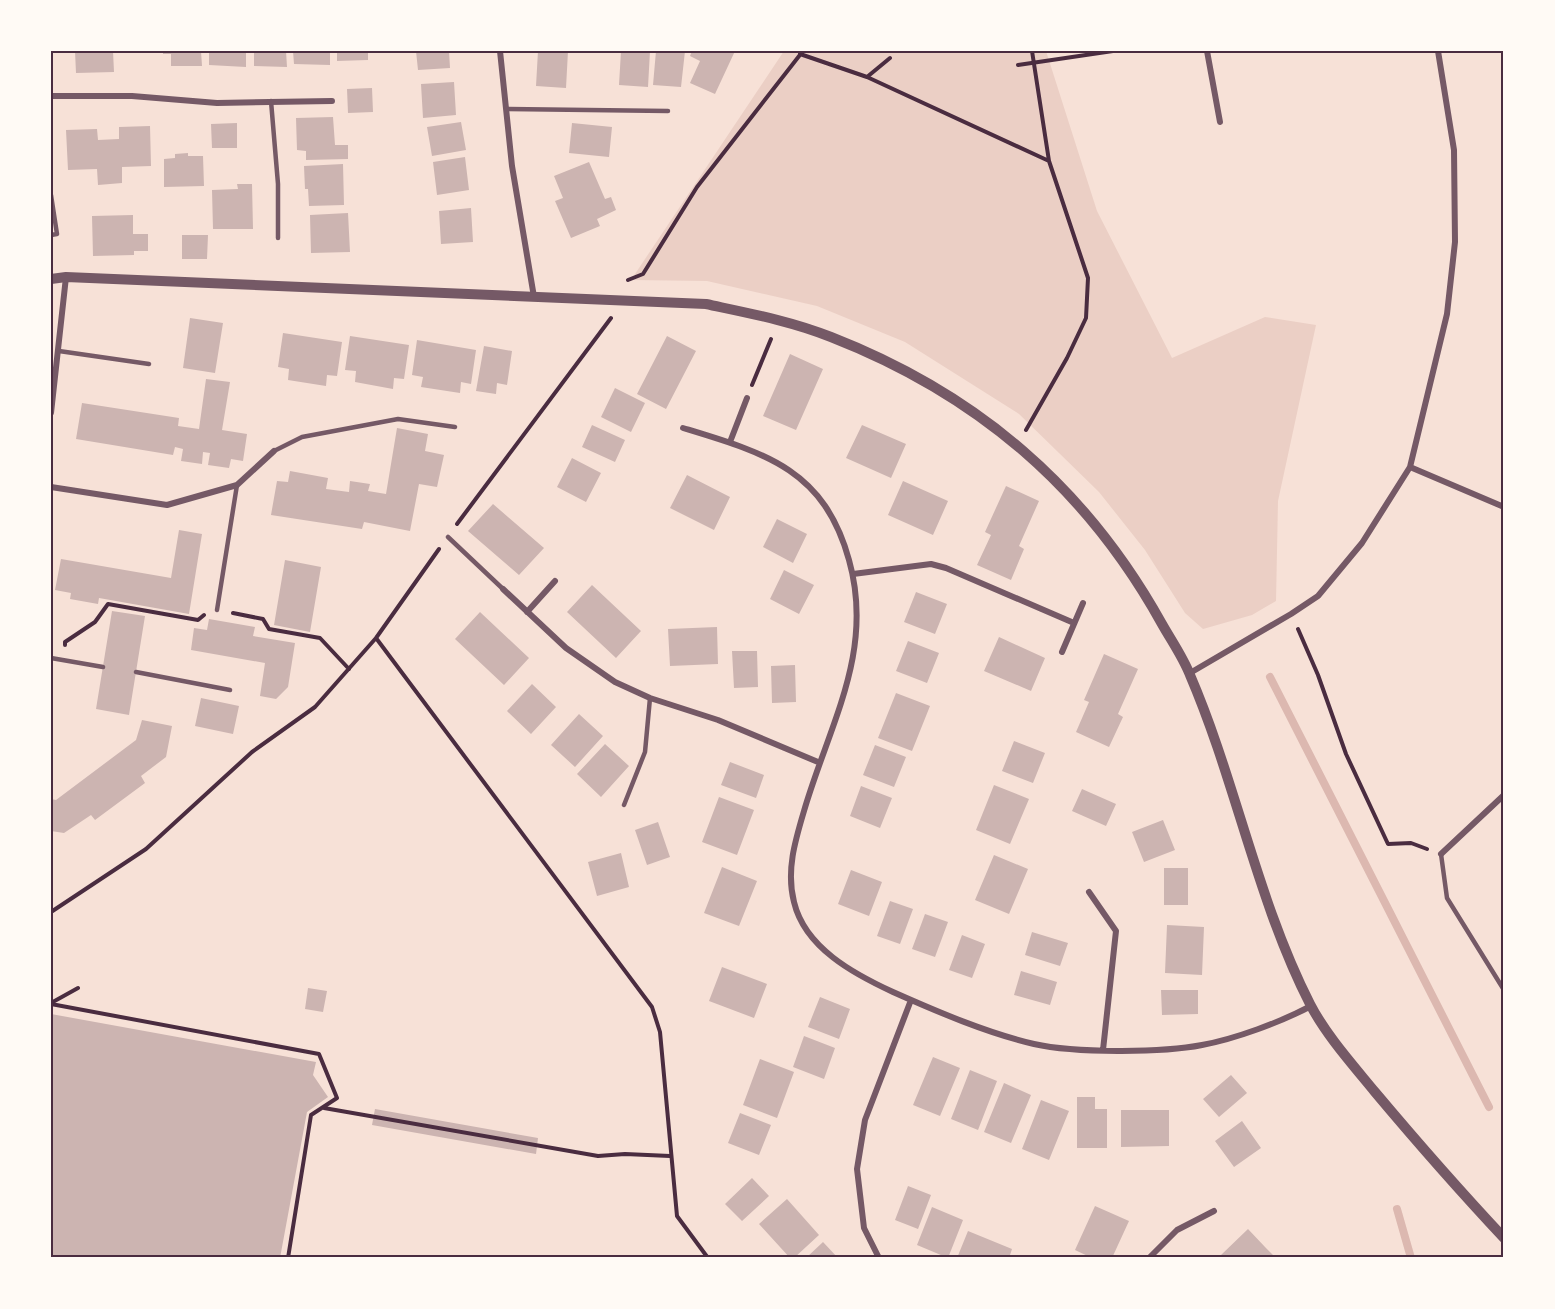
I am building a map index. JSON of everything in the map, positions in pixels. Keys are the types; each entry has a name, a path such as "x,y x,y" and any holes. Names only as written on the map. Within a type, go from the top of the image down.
{"street":[{"path":"500,51 512,166 534,297"},
{"path":"1207,51 1220,122"},
{"path":"1190,673 1318,596 1362,543 1410,467 1447,314 1455,242 1454,150 1438,51"},
{"path":"51,96 132,96 217,103 332,101"},
{"path":"51,413 66,277"},
{"path":"51,279 66,277 706,304 778,319 829,336 884,359 950,396 1019,444 1093,518 1144,592 1190,673 1281,935 1311,1006 1355,1067 1423,1150 1504,1238"},
{"path":"730,442 747,398"},
{"path":"683,428 730,442 789,469 810,485 829,510 842,535 853,574 858,626 851,677 818,762 795,839 790,872 794,904 810,935 831,957 872,982 911,1000 1007,1037 1036,1045 1103,1050 1200,1046 1311,1006"},
{"path":"51,487 167,505 237,485 274,451"},
{"path":"1410,467 1504,507"},
{"path":"853,574 931,564 946,568 1074,623"},
{"path":"527,612 555,580"},
{"path":"503,589 566,648 592,668 650,698 718,720 818,762"},
{"path":"1062,652 1083,603"},
{"path":"1441,854 1504,795"},
{"path":"1089,892 1116,931 1103,1050"},
{"path":"879,1258 864,1228 857,1169 865,1119 911,1000"},
{"path":"1149,1258 1178,1230 1214,1211"}],"lane":[{"path":"271,101 278,184 278,238"},
{"path":"506,109 668,111"},
{"path":"51,195 57,234 51,235"},
{"path":"51,355 149,364"},
{"path":"274,451 302,437 398,419 455,428"},
{"path":"217,610 237,485"},
{"path":"448,537 503,589"},
{"path":"51,658 103,667"},
{"path":"136,672 230,690"},
{"path":"624,805 645,752 650,698"},
{"path":"1441,854 1447,898 1504,990"}],"path":[{"path":"1019,444 1068,358 1086,318 1088,278 1049,161 1032,51"},
{"path":"1018,65 1035,60 1113,51"},
{"path":"624,283 643,274 698,188 801,53 867,77 1049,161"},
{"path":"867,77 890,58"},
{"path":"51,912 146,849 252,752 315,707 376,638 616,311"},
{"path":"747,398 771,338"},
{"path":"63,659 65,642 95,622 108,604 198,620 211,609 263,619 269,629 320,638 349,669"},
{"path":"1291,614 1318,675 1346,754 1388,844 1411,843 1441,854"},
{"path":"376,638 652,1007 660,1032 677,1216 708,1258"},
{"path":"51,1004 78,987"},
{"path":"51,1004 319,1054 337,1098 310,1115 288,1258"},
{"path":"324,1108 598,1156 625,1154 670,1156"}],"shaded area":[{"path":"784,51 1046,51 1097,211 1172,358 1265,317 1316,325 1278,501 1276,601 1252,615 1203,629 1185,613 1145,550 1099,492 1019,414 905,342 817,306 707,281 631,280"}],"building":[{"path":"75,51 113,51 114,72 76,73"},
{"path":"163,51 201,51 202,66 171,66 171,54 163,54"},
{"path":"209,51 246,51 246,67 209,65"},
{"path":"254,51 286,51 287,67 254,66"},
{"path":"293,51 330,51 330,65 294,64"},
{"path":"337,51 368,51 368,60 337,61"},
{"path":"416,51 449,51 450,68 418,70"},
{"path":"538,51 568,51 566,88 536,86"},
{"path":"621,51 650,51 648,87 619,85"},
{"path":"656,51 685,51 681,87 653,85"},
{"path":"692,51 735,51 715,94 690,83 700,61 690,56"},
{"path":"454,82 456,115 423,118 421,84"},
{"path":"372,88 373,112 348,113 347,89"},
{"path":"333,117 335,145 348,145 348,159 306,160 306,151 297,150 296,118"},
{"path":"461,122 466,150 432,156 427,127"},
{"path":"237,123 237,148 212,148 211,124"},
{"path":"572,123 612,127 609,157 569,153"},
{"path":"150,126 151,166 122,167 122,183 98,185 97,169 68,170 66,130 97,129 98,140 119,139 119,127"},
{"path":"188,153 188,156 203,156 204,186 164,187 164,159 175,158 175,154"},
{"path":"465,157 469,190 437,195 433,162"},
{"path":"589,162 605,199 611,197 616,210 597,219 600,226 571,238 555,201 563,198 554,176"},
{"path":"343,164 344,205 309,206 308,189 305,189 304,166"},
{"path":"237,184 252,184 253,229 213,229 212,190 238,189"},
{"path":"471,208 473,242 441,244 439,211"},
{"path":"348,213 350,252 311,253 310,215"},
{"path":"133,215 133,234 148,234 148,251 134,251 134,255 93,256 92,216"},
{"path":"182,235 208,235 207,259 182,259"},
{"path":"190,318 223,323 215,373 183,368"},
{"path":"283,333 342,342 337,376 327,375 326,386 288,380 289,369 278,367"},
{"path":"350,336 409,345 404,379 394,378 393,389 355,382 356,371 345,370"},
{"path":"667,336 696,351 666,409 637,394"},
{"path":"417,340 476,350 471,384 461,382 460,393 421,387 423,377 412,375"},
{"path":"484,346 512,351 507,385 497,383 496,394 476,391"},
{"path":"790,354 823,369 796,430 763,416"},
{"path":"206,379 230,382 222,430 247,434 243,461 231,459 229,468 208,465 210,453 203,452 202,464 181,461 183,449 175,447 173,455 76,439 82,403 179,418 178,426 199,429"},
{"path":"615,388 645,403 631,432 601,417"},
{"path":"592,425 625,440 615,462 582,447"},
{"path":"862,425 906,444 891,478 846,458"},
{"path":"397,428 428,434 425,451 444,455 437,487 419,484 410,531 364,522 362,529 271,515 277,481 288,482 290,471 328,478 326,489 349,492 350,481 370,484 368,491 386,494"},
{"path":"572,458 601,473 586,502 557,487"},
{"path":"687,475 730,497 714,530 670,508"},
{"path":"903,481 948,501 933,535 888,515"},
{"path":"1006,486 1039,501 1019,546 1024,549 1011,580 977,565 991,535 985,532"},
{"path":"493,504 544,548 519,575 468,531"},
{"path":"777,519 807,534 793,563 763,547"},
{"path":"179,530 202,534 189,614 99,598 98,604 70,599 71,593 55,590 61,559 171,578"},
{"path":"285,560 321,567 310,632 274,625"},
{"path":"784,570 814,585 799,614 770,599"},
{"path":"592,585 641,631 616,658 567,612"},
{"path":"916,592 947,604 935,634 904,622"},
{"path":"112,611 145,616 129,715 96,709"},
{"path":"480,612 529,658 504,685 455,639"},
{"path":"209,619 255,627 253,636 295,643 288,687 276,699 260,696 265,663 191,650 194,628 207,630"},
{"path":"717,627 718,664 670,666 668,629"},
{"path":"999,637 1045,658 1031,691 984,671"},
{"path":"908,641 939,653 927,683 896,671"},
{"path":"732,651 757,651 758,687 734,688"},
{"path":"1104,654 1138,669 1118,714 1123,717 1109,747 1076,732 1089,702 1084,700"},
{"path":"795,665 796,702 772,703 771,666"},
{"path":"532,684 556,707 531,734 507,711"},
{"path":"896,693 930,706 912,751 878,738"},
{"path":"201,698 239,706 233,734 195,726"},
{"path":"579,714 603,736 575,767 551,745"},
{"path":"142,720 172,726 166,757 141,776 145,783 95,820 91,815 64,833 51,831 51,799 56,800 136,740"},
{"path":"1014,741 1045,753 1033,783 1002,771"},
{"path":"605,744 629,766 601,797 577,774"},
{"path":"875,745 906,757 894,787 863,775"},
{"path":"730,762 764,775 756,798 721,785"},
{"path":"994,785 1029,799 1010,844 976,830"},
{"path":"861,786 892,798 880,828 850,816"},
{"path":"1082,789 1116,804 1106,826 1072,811"},
{"path":"719,797 754,810 737,855 702,842"},
{"path":"1163,820 1175,850 1144,862 1132,832"},
{"path":"658,822 670,857 647,865 635,830"},
{"path":"621,853 629,887 597,896 588,862"},
{"path":"994,855 1028,869 1009,914 975,900"},
{"path":"722,867 757,881 739,926 704,913"},
{"path":"1164,868 1188,868 1188,905 1164,905"},
{"path":"851,870 882,882 869,916 838,904"},
{"path":"890,901 913,909 900,944 877,936"},
{"path":"925,914 948,922 935,957 912,949"},
{"path":"1167,925 1204,927 1202,975 1165,973"},
{"path":"1032,932 1068,943 1060,966 1025,955"},
{"path":"962,935 985,944 972,978 949,970"},
{"path":"722,967 767,984 754,1018 709,1001"},
{"path":"1021,971 1057,982 1050,1005 1014,995"},
{"path":"308,988 327,991 323,1012 305,1009"},
{"path":"1161,990 1198,990 1198,1014 1162,1015"},
{"path":"820,997 850,1009 839,1039 808,1027"},
{"path":"51,1014 316,1062 313,1075 328,1097 307,1112 280,1258 51,1258"},
{"path":"804,1036 835,1048 824,1079 793,1067"},
{"path":"933,1057 960,1068 940,1116 913,1105"},
{"path":"760,1059 794,1072 777,1118 743,1105"},
{"path":"970,1070 997,1081 978,1130 951,1119"},
{"path":"1231,1075 1247,1093 1219,1117 1203,1099"},
{"path":"1004,1083 1031,1095 1011,1143 984,1132"},
{"path":"1077,1097 1095,1097 1095,1109 1107,1109 1107,1148 1077,1148"},
{"path":"1041,1100 1069,1111 1049,1160 1022,1149"},
{"path":"375,1109 538,1138 536,1154 372,1125"},
{"path":"1121,1110 1169,1110 1169,1146 1121,1147"},
{"path":"740,1113 771,1125 759,1155 728,1143"},
{"path":"1242,1121 1261,1148 1234,1167 1215,1141"},
{"path":"752,1178 769,1196 742,1221 725,1204"},
{"path":"908,1186 931,1195 918,1229 895,1220"},
{"path":"787,1199 819,1235 794,1258 790,1258 759,1224"},
{"path":"1095,1206 1129,1221 1112,1258 1092,1258 1075,1250"},
{"path":"932,1207 963,1220 948,1258 917,1245"},
{"path":"1248,1229 1276,1258 1225,1258 1221,1255"},
{"path":"968,1231 1012,1249 1009,1258 957,1258"},
{"path":"823,1242 838,1258 806,1258"}],"waterway":[{"path":"1270,677 1489,1107"},
{"path":"1397,1209 1411,1258"}]}
